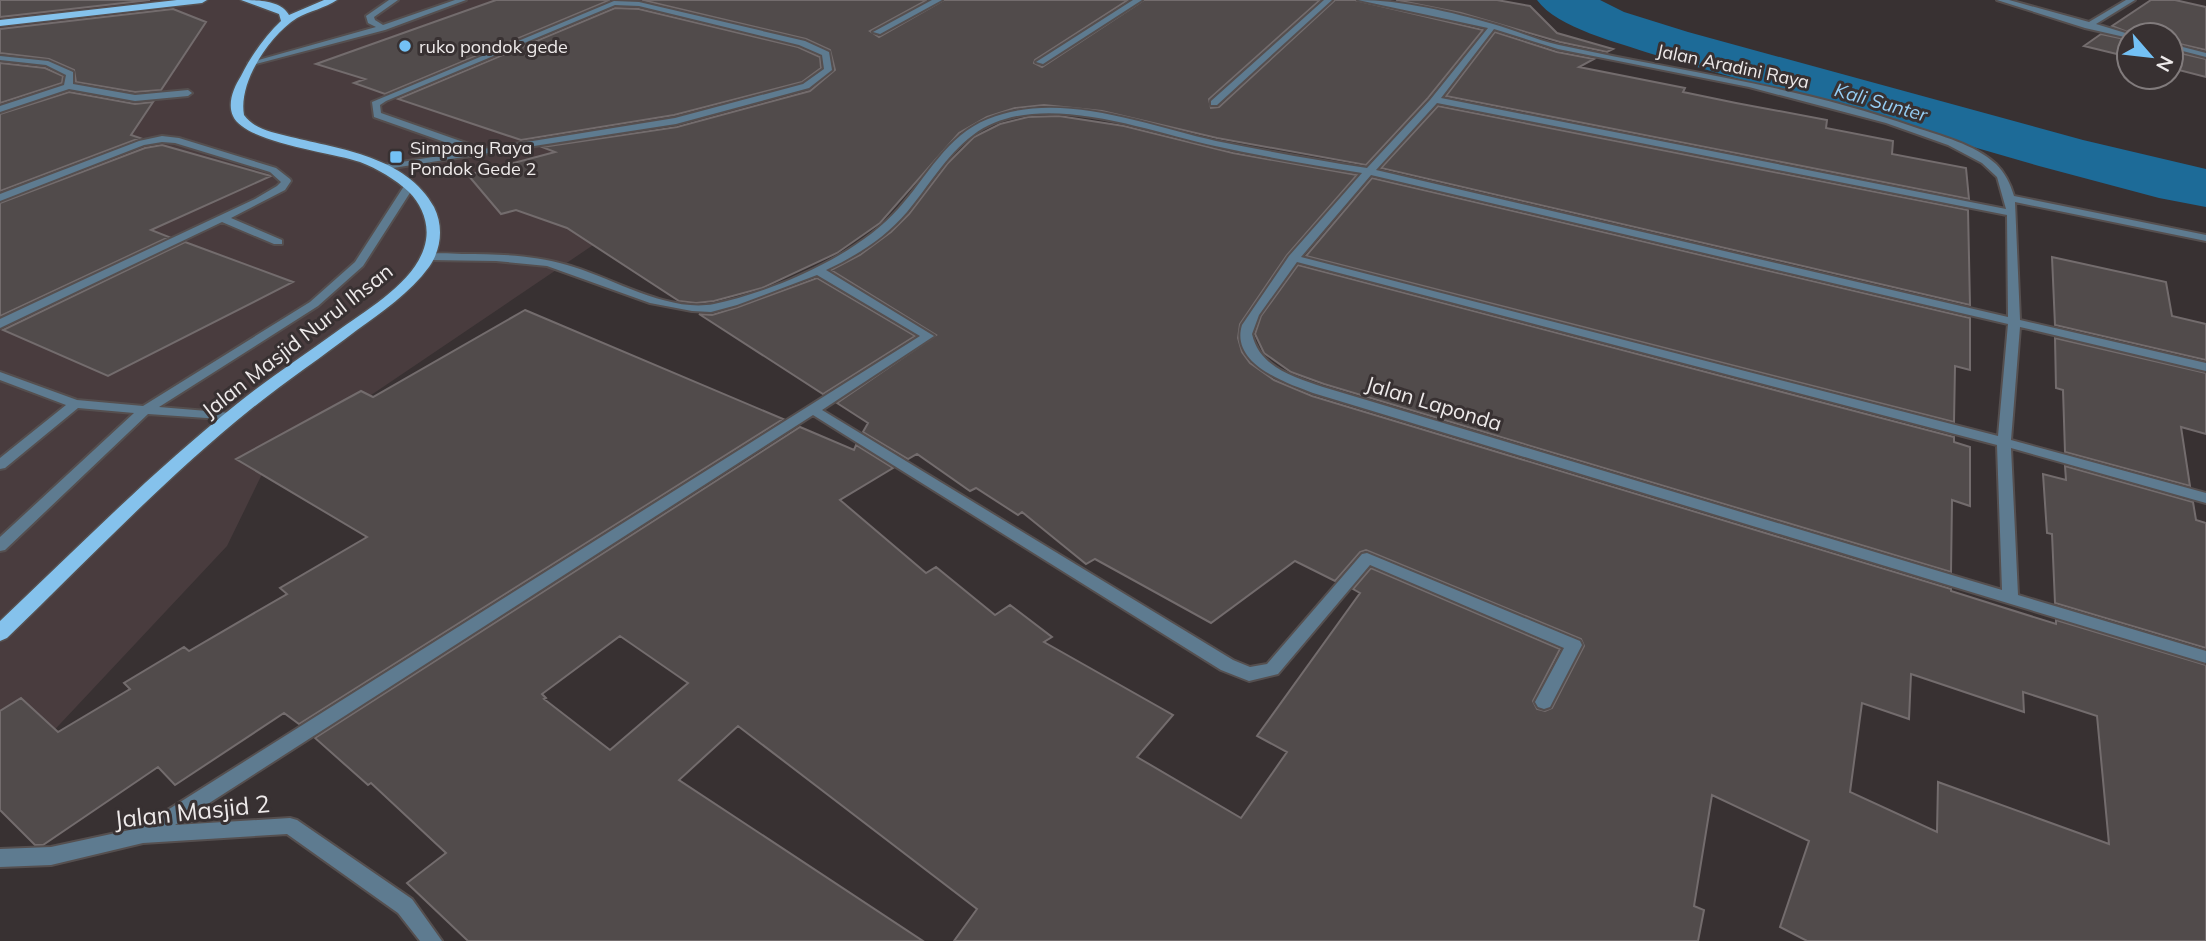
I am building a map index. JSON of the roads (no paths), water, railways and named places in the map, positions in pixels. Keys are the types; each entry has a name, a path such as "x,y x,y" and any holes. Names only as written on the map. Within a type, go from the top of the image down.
{"main road":[{"path":"0,23 202,0"},
{"path":"246,0 270,5 283,12 286,21"},
{"path":"332,0 286,21 252,63 235,103 238,115 247,125 259,132 362,159 410,185 428,204 434,230 429,257"},
{"name":"Jalan Masjid Nurul Ihsan","path":"0,633 159,480 231,417 375,310 405,285 429,257"}],"street":[{"path":"382,28 370,21 370,16 394,0"},
{"path":"252,63 382,28 462,0"},
{"path":"877,32 938,0"},
{"path":"1040,62 1138,0"},
{"path":"1214,103 1328,0"},
{"name":"Jalan Aradini Raya","path":"1362,0 1493,26 1558,47 1758,86 1874,115 1956,146 2000,173 2010,198 2012,213 2014,323 2004,442 2010,597"},
{"path":"2001,0 2115,33"},
{"path":"2088,26 2131,0"},
{"path":"383,168 676,121 747,104 806,86 828,70 825,54 802,43 639,4 614,3 375,104 377,115 482,152"},
{"name":"Jalan Laponda","path":"1493,26 1435,100 1293,257 1245,331 1248,347 1268,368 1291,380 2206,657"},
{"path":"2185,50 2206,55"},
{"path":"0,58 48,63 70,74 68,86"},
{"path":"0,109 68,86 135,99 188,93"},
{"path":"1435,100 2012,213"},
{"path":"429,257 540,262 561,266 670,305 697,309 722,305 817,270 849,254 891,223 931,172 964,137 1013,114 1053,112 1108,118 1285,158 1368,171 2206,368"},
{"path":"0,198 142,143 169,138 283,175 286,181 281,188 223,219 0,324"},
{"path":"0,546 145,410 314,304 359,264 410,185"},
{"path":"2010,198 2206,238"},
{"path":"223,219 278,242"},
{"path":"1293,257 2004,442 2206,498"},
{"path":"143,835 928,336 817,270"},
{"path":"0,376 75,404 231,417"},
{"path":"0,465 75,404"},
{"path":"813,410 1227,665 1249,674 1272,669 1367,558 1574,645 1544,702"},
{"name":"Jalan Masjid 2","path":"0,858 51,856 143,835 290,826 405,906 432,941"}],"waterway":[{"name":"Kali Sunter","path":"1561,0 1607,22 1670,43 2061,153 2159,179 2206,188"}],"place":[{"name":"ruko pondok gede","path":"405,46"},
{"name":"Simpang Raya Pondok Gede 2","path":"396,157"}]}
